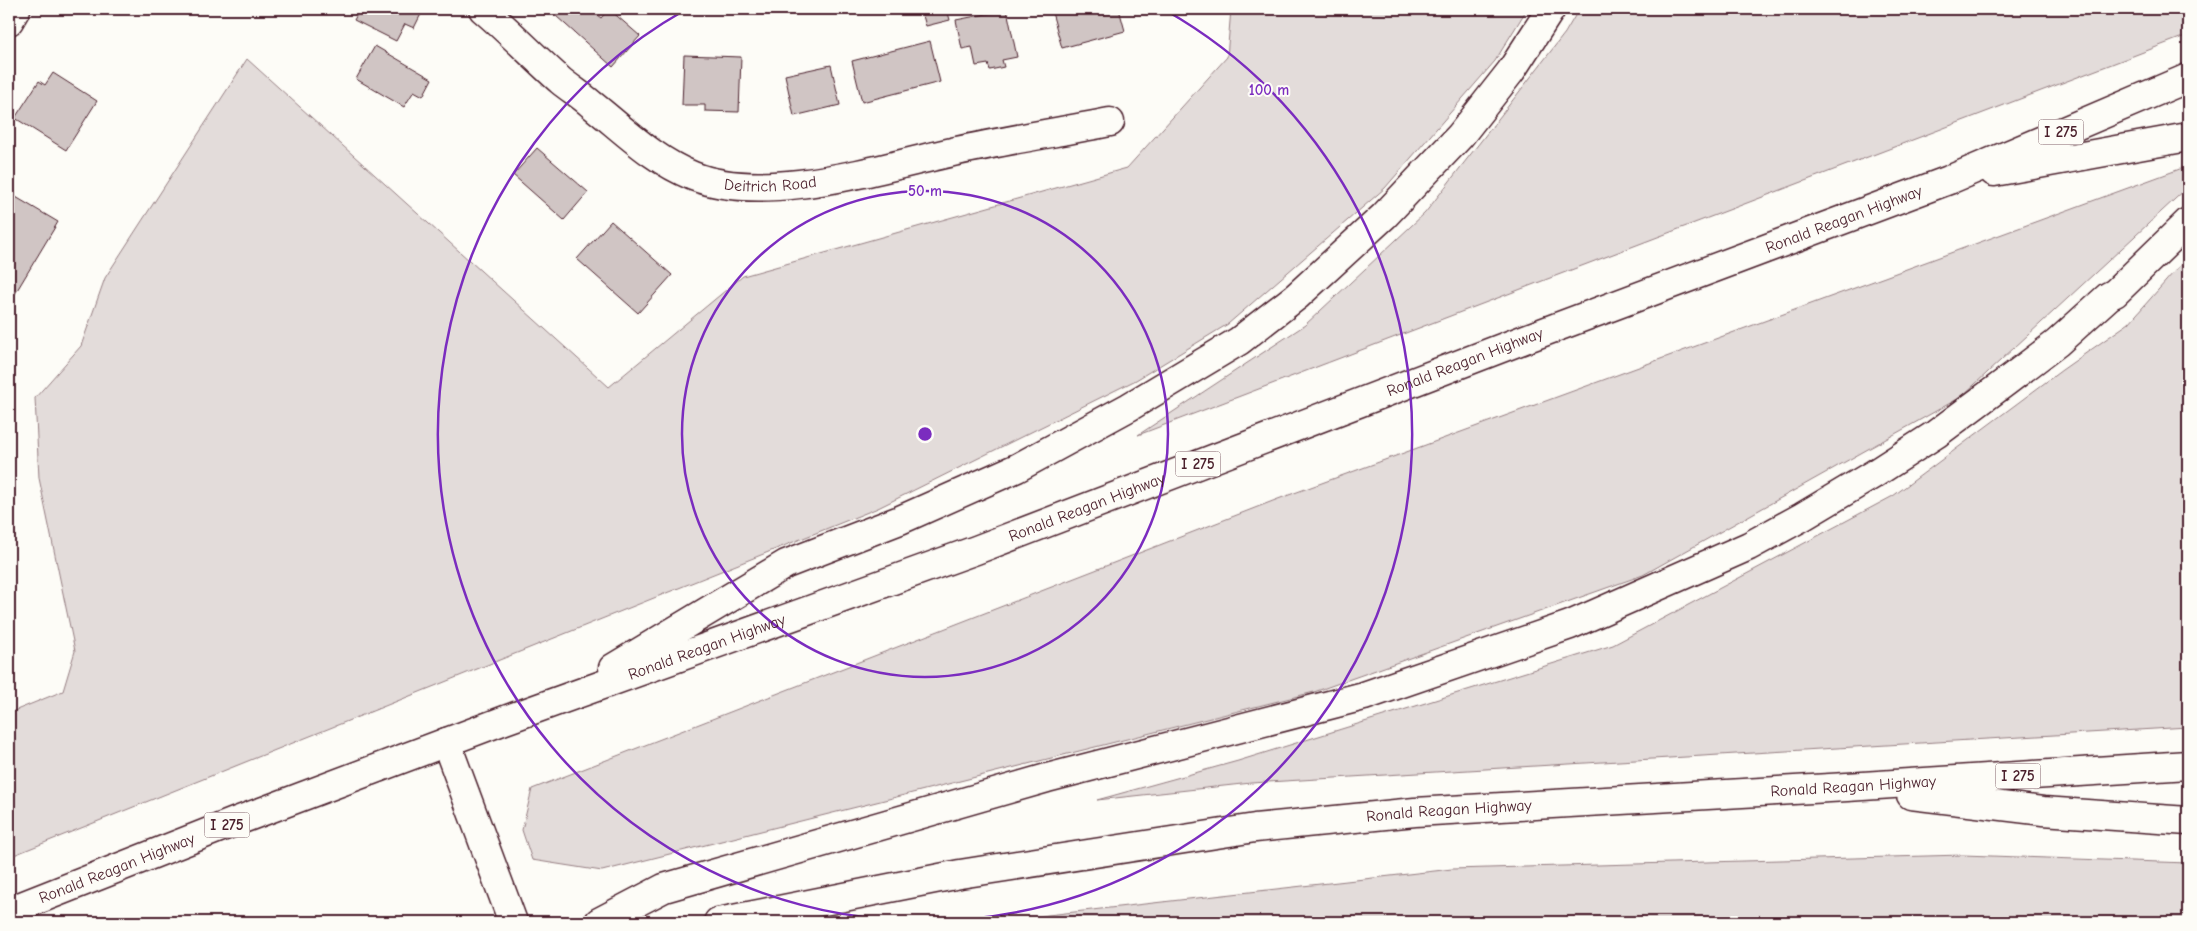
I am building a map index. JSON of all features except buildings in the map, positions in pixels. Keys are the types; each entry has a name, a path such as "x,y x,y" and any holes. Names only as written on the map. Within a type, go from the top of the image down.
{"main road":[{"path":"9,21 16,9"},
{"name":"Deitrich Road","path":"483,9 561,81 592,104 629,138 664,161 694,176 725,184 753,187 788,185 853,175 960,151 1110,122"},
{"path":"562,699 786,564 900,520 1017,468 1129,407 1239,341 1297,296 1369,230 1460,136 1511,71 1551,9"},
{"name":"Ronald Reagan Highway","path":"9,911 237,821 446,742 976,550 1525,339 1949,180 2181,81"},
{"path":"1949,180 2188,137"},
{"path":"599,922 664,888 1047,778 1364,696 1570,625 1749,546 1866,479 1936,434 2057,343 2109,296 2115,293 2188,222"},
{"path":"446,742 513,922"},
{"name":"Ronald Reagan Highway","path":"718,922 960,874 1255,828 1415,812 2188,765"},
{"path":"1848,787 2043,811 2188,821"}],"shaded area":[{"path":"1231,9 1527,9 1495,61 1385,188 1228,324 1136,380 878,508 9,857 9,713 63,691 75,651 39,478 35,398 81,346 105,278 247,59 609,387 743,276 1127,168 1227,57"},
{"path":"1579,9 2188,9 2188,35 1138,435 1305,325 1425,213 1565,33"},
{"path":"2188,166 2188,187 1961,397 1643,575 1314,692 602,871 532,860 522,830 532,789 1278,499"},
{"path":"2188,256 2188,727 1251,783 1097,800 1238,761 1613,645 1893,496 2062,370 2129,323"},
{"path":"1963,855 2188,863 2188,922 1013,922 1048,915 1452,869"}]}
